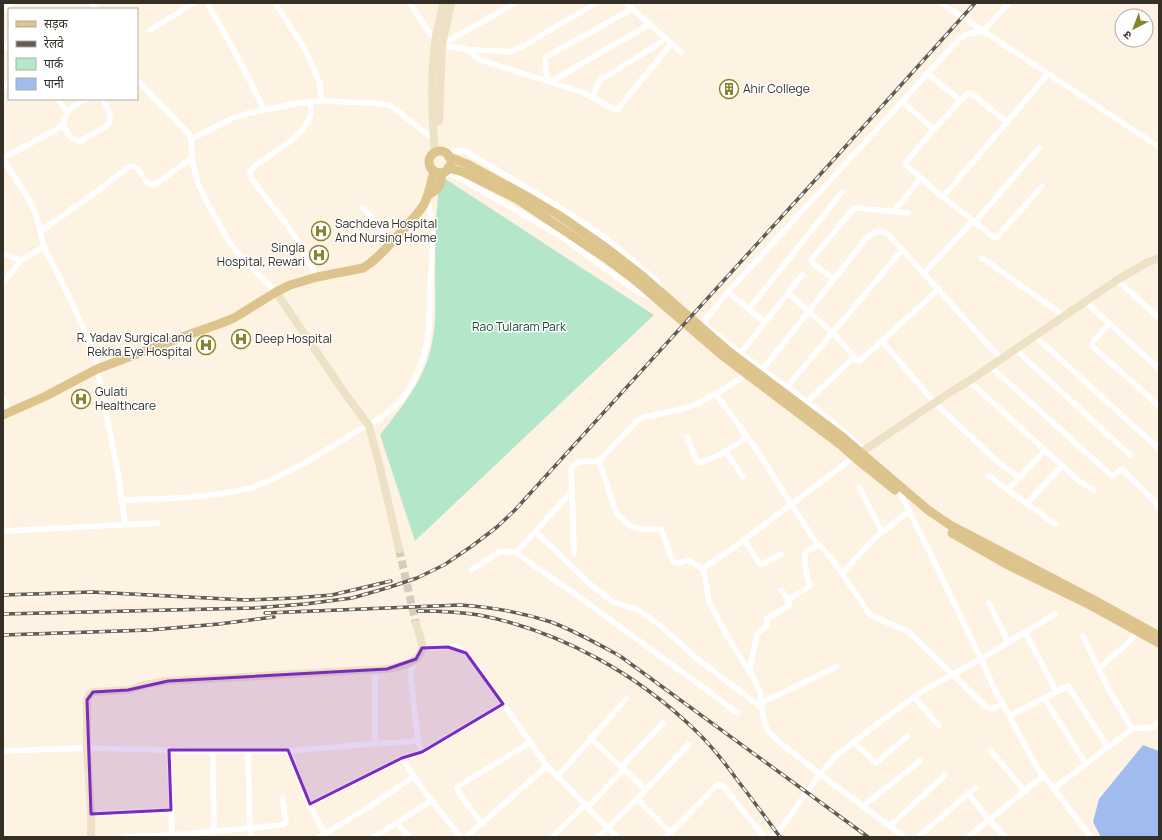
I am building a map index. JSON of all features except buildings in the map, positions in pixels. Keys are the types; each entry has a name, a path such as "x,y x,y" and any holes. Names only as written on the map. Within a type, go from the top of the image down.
{"main road":[{"path":"6,414 46,396 97,369 234,318 290,285 317,277 363,268 370,264 414,217 423,205 427,196 434,192 441,184 442,171 450,163 443,154"},
{"path":"475,173 467,164 443,154 430,157 429,163 432,169 442,171 456,169 475,173 535,200 560,216 609,250 646,279 727,350 835,436 842,446 859,454 928,510 950,525 1094,600 1159,636"},
{"path":"859,454 900,494 945,529 1008,565 1090,605 1159,643"}],"street":[{"path":"3,9 11,3"},
{"path":"150,30 194,3"},
{"path":"207,3 232,44 250,78 264,110"},
{"path":"274,3 305,48 319,81 322,101"},
{"path":"410,3 439,41 464,48 512,51 596,3"},
{"path":"434,139 434,78 443,3"},
{"path":"443,154 439,116 439,41 451,3"},
{"path":"439,41 452,39 515,3"},
{"path":"626,3 681,52"},
{"path":"941,3 1159,147"},
{"path":"859,454 853,439 741,353 704,322 728,292 962,36 983,31 1009,3"},
{"path":"548,81 545,62 546,57 632,9"},
{"path":"548,81 650,24"},
{"path":"592,98 598,83 602,79 666,39"},
{"path":"464,48 480,60 582,92 617,110 671,44"},
{"path":"927,73 960,100"},
{"path":"943,197 1048,74"},
{"path":"138,81 189,134 198,186 228,240 236,251 276,292 368,426 380,467 399,549"},
{"path":"1007,122 970,93 966,94 906,163 907,167 993,238 996,238 1042,186"},
{"path":"59,100 67,112"},
{"path":"84,100 67,112 63,125 3,158 30,202 37,218 44,247 70,298 94,353 118,473 125,524"},
{"path":"63,125 69,135 77,142 108,125 111,122 111,117 103,100"},
{"path":"311,101 310,118 307,124 292,139 259,162 251,169 250,172 251,178 299,242 317,277"},
{"path":"190,139 233,118 264,110 311,101 367,102 391,106 434,139 443,154"},
{"path":"902,102 934,129"},
{"path":"924,273 974,222 1039,148"},
{"path":"442,171 468,183 559,235 639,293 650,296 656,292 659,287 658,282 655,279 603,236 576,217 465,151 457,150 443,154"},
{"path":"41,231 130,166 136,167 144,179 152,185 156,184 192,158"},
{"path":"893,212 921,178"},
{"path":"749,309 842,192"},
{"path":"121,500 178,498 227,492 252,487 300,466 390,412 405,396 415,378 424,356 429,329 432,226 427,196"},
{"path":"362,207 373,219 390,243"},
{"path":"834,279 813,264 811,260 853,209 857,208 908,212"},
{"path":"414,217 424,224 432,226"},
{"path":"763,369 865,240 876,231 882,231 888,234 1001,359"},
{"path":"3,283 21,260 44,247"},
{"path":"787,387 902,250"},
{"path":"3,254 21,260"},
{"path":"982,258 1064,316"},
{"path":"703,568 792,505 859,454 1085,301 1146,262 1157,262"},
{"path":"741,353 802,275"},
{"path":"1117,280 1159,318"},
{"path":"853,359 860,360 939,289"},
{"path":"728,292 765,322"},
{"path":"788,293 833,333 853,354 853,359"},
{"path":"1085,301 1159,370"},
{"path":"1109,324 1092,343 1092,346 1159,406"},
{"path":"1034,336 1159,449"},
{"path":"882,341 935,403 1000,464 1019,477"},
{"path":"1015,349 1130,454"},
{"path":"806,402 853,359"},
{"path":"990,366 1111,475 1113,476 1120,470 1123,470 1159,506"},
{"path":"574,554 574,517 571,471 574,464 578,462 599,460 638,420 697,404 730,386 740,378"},
{"path":"969,380 1079,481 1094,490"},
{"path":"716,394 748,437 813,538 832,559 872,615 909,632 986,707 991,709 1002,704"},
{"path":"3,398 6,414"},
{"path":"687,437 698,463 726,452 748,437"},
{"path":"1008,490 1045,450"},
{"path":"726,452 743,477"},
{"path":"599,460 618,515 629,526 635,529 661,529 674,562 676,563 689,560 700,568 703,568"},
{"path":"1026,503 1062,466"},
{"path":"989,476 1055,524"},
{"path":"894,481 981,658 996,692 1036,767 1091,837"},
{"path":"859,487 882,532"},
{"path":"516,553 572,492"},
{"path":"842,573 876,537 908,512"},
{"path":"3,531 158,522"},
{"path":"536,532 590,584 613,602 636,609 660,625 696,658 762,705"},
{"path":"744,540 760,564 763,564 781,554"},
{"path":"788,600 810,586 805,571 805,556 807,552 819,545"},
{"path":"471,570 499,552 507,551 516,553 575,594 738,713"},
{"path":"703,568 709,602 758,688 764,721 768,732 820,774 904,837"},
{"path":"749,672 758,633 768,625 766,620 768,618 788,607 790,604 782,590"},
{"path":"989,602 1008,642"},
{"path":"772,837 782,827 820,774 837,756 854,742 924,690 1055,614"},
{"path":"416,624 422,648 411,671 411,679 418,741 422,752"},
{"path":"1099,668 1125,646 1138,631"},
{"path":"1024,632 1056,692"},
{"path":"1083,636 1132,729"},
{"path":"422,648 454,647 466,653 547,766 617,837"},
{"path":"91,837 87,748 87,700 93,692 128,690 148,684 168,681 375,670 397,667 416,659"},
{"path":"762,705 836,667"},
{"path":"375,670 375,744"},
{"path":"1009,716 1068,686 1108,747"},
{"path":"914,698 939,726"},
{"path":"1044,698 1086,764"},
{"path":"558,776 626,699"},
{"path":"310,804 402,758 422,752 504,704"},
{"path":"1053,789 1132,729 1153,727 1159,722"},
{"path":"552,837 587,806 662,723"},
{"path":"854,742 876,763 907,737"},
{"path":"590,738 645,789"},
{"path":"3,751 87,748 289,751 418,741"},
{"path":"482,824 459,793 457,787 531,742"},
{"path":"598,837 689,744"},
{"path":"169,750 172,835"},
{"path":"990,750 1025,791"},
{"path":"213,751 214,831"},
{"path":"248,751 250,828 252,837"},
{"path":"289,751 304,793 323,836 413,777"},
{"path":"402,758 413,777 461,837"},
{"path":"863,806 920,761"},
{"path":"466,837 547,766"},
{"path":"890,826 945,775"},
{"path":"968,837 1043,776"},
{"path":"636,799 668,835 716,786 720,784 764,837"},
{"path":"918,837 975,788"},
{"path":"968,793 989,820 1006,837"},
{"path":"124,837 172,835 279,826 285,824 282,798"},
{"path":"374,837 431,801"},
{"path":"91,814 171,810"},
{"path":"397,823 409,837"}],"highlighted area":[{"path":"448,647 466,653 503,704 422,752 402,758 310,804 288,750 169,750 171,810 91,814 87,700 93,692 128,690 168,681 387,669 416,659 422,648"}],"green space":[{"name":"Rao Tularam Park","path":"439,177 447,180 654,315 415,541 380,435 415,387 425,366 432,343 435,317 435,243"}],"water":[{"path":"1143,745 1159,751 1159,837 1101,837 1093,822 1099,799"}],"tunnel":[{"path":"399,549 416,624"}],"railway":[{"path":"3,614 253,608 305,604 352,598 417,578 444,565 497,527 515,510 975,3"},
{"path":"3,595 92,592 246,600 332,595 391,581"},
{"path":"265,613 460,605 506,610 551,622 620,656 868,837"},
{"path":"418,611 484,616 513,623 570,645 597,658 624,674 673,710 701,736 723,761 780,837"},
{"path":"3,635 149,630 219,624 274,617"}],"place":[{"name":"Ahir College","path":"729,89"},
{"name":"Sachdeva Hospital And Nursing Home","path":"321,231"},
{"name":"Singla Hospital, Rewari","path":"319,255"},
{"name":"Deep Hospital","path":"241,339"},
{"name":"R. Yadav Surgical and Rekha Eye Hospital","path":"206,345"},
{"name":"Gulati Healthcare","path":"81,399"}]}
